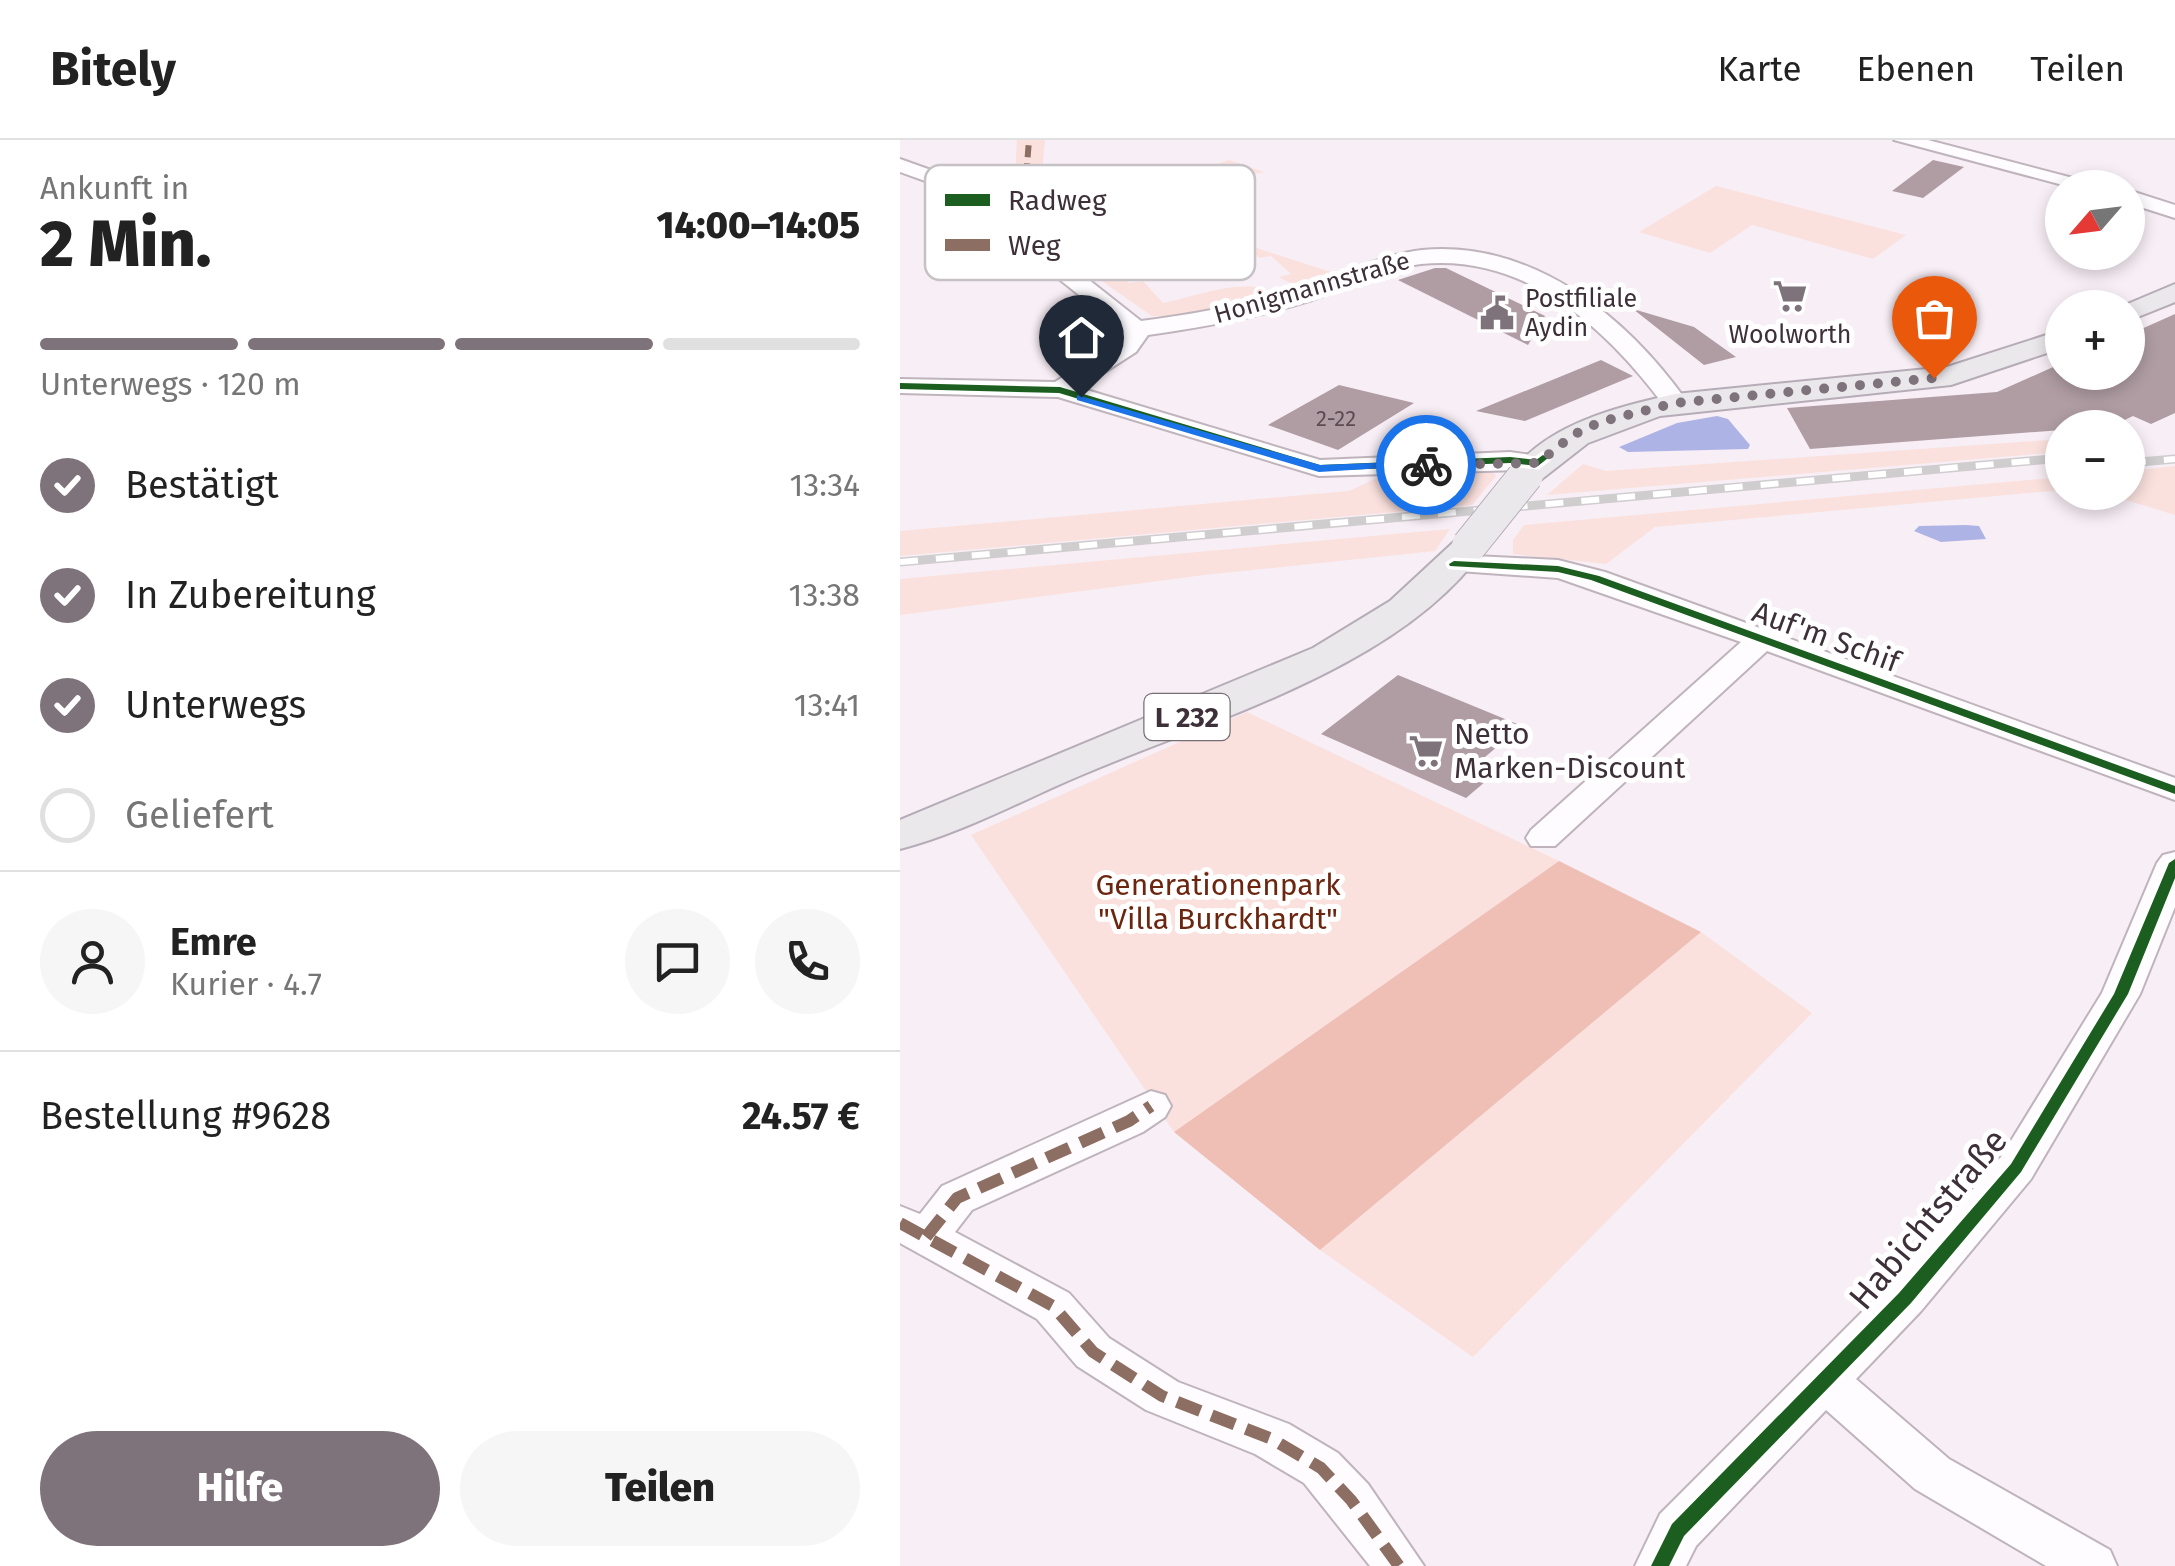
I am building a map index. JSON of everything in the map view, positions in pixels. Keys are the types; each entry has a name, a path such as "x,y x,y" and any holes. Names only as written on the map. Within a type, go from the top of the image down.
{"main road":[{"path":"2145,305 2175,292"},
{"name":"L 232","path":"900,836 1298,670 1380,628 1421,599 1532,469 1573,435 1600,422 1675,403 1951,376 2045,345"}],"street":[{"path":"1904,140 2045,174"},
{"path":"900,164 925,174"},
{"path":"2145,202 2175,212"},
{"name":"Honigmannstraße","path":"1136,329 1254,309 1403,260 1450,256 1476,259 1574,298 1624,339 1675,403"},
{"path":"1060,390 1136,339 1136,329 1075,280"},
{"path":"900,386 1060,390 1319,468 1510,460 1532,469"},
{"name":"Auf'm Schif","path":"1462,555 1595,578 2175,790"},
{"name":"Auf'm Schif","path":"1543,838 1761,640"},
{"name":"Habichtstraße","path":"1660,1566 1678,1530 1905,1298 2016,1168 2121,994 2175,863"},
{"path":"1152,1106 1129,1121 958,1198 913,1230 1053,1306 1093,1352 1162,1396 1272,1438 1322,1468 1352,1500 1399,1566"},
{"path":"1826,1382 1932,1474 2092,1566"}],"green space":[{"path":"1017,140 1045,140 1043,165 1016,165"},
{"path":"1229,160 1244,165 1214,165"},
{"path":"1716,186 1906,235 1873,259 1752,225 1710,253 1639,232"},
{"path":"1255,248 1340,275 1317,284 1295,284 1279,277 1291,274 1271,256 1259,258"},
{"path":"1100,280 1143,281 1163,303 1237,287 1265,289 1275,296 1186,316 1152,316"},
{"path":"2045,440 2045,453 1547,495 1583,464 1606,471"},
{"path":"2175,466 2175,515 2145,506 2145,469"},
{"path":"1492,470 1496,476 1472,505 900,556 900,531 1349,491 1379,477"},
{"path":"2045,479 2045,492 1655,527 1606,564 1513,554 1513,540 1524,525"},
{"path":"1450,529 1435,551 1204,575 900,615 900,579"},
{"name":"Generationenpark \"Villa Burckhardt\"","path":"1247,712 1559,861 1174,1132 971,835"},
{"path":"1701,932 1812,1013 1473,1357 1320,1250"}],"shaded area":[{"path":"1559,861 1701,932 1320,1250 1174,1132"}],"water":[{"path":"1717,416 1728,419 1750,445 1748,449 1628,452 1619,447 1677,423"},
{"path":"1919,526 1979,526 1986,539 1941,542 1914,531"}],"building":[{"path":"1933,160 1964,167 1923,198 1892,191"},
{"path":"1446,268 1545,316 1528,345 1398,280"},
{"path":"1633,309 1694,327 1736,357 1704,365"},
{"path":"2175,314 2175,413 2151,424 2145,421 2145,410 2045,410 2045,431 1810,449 1787,408 1997,392 2045,371 2045,390 2145,390 2145,327"},
{"path":"1601,360 1633,376 1525,421 1476,411"},
{"path":"1339,385 1414,403 1338,450 1268,425"},
{"name":"Netto Marken-Discount","path":"1398,675 1522,726 1473,767 1492,776 1466,798 1321,734"}],"railway":[{"path":"2145,462 2175,459"},
{"path":"900,562 2045,460"}],"marked path":[{"path":"1027,165 1029,140"},
{"path":"926,1237 957,1198 1129,1121 1151,1106"},
{"path":"900,1223 1053,1306 1093,1352 1162,1396 1272,1439 1321,1468 1351,1500 1399,1566"}],"cycle path":[{"path":"900,386 1060,390 1319,468 1510,460 1538,463 1543,458"},
{"path":"1454,564 1558,569 1595,578 2175,790"},
{"path":"1660,1566 1678,1530 1905,1298 2016,1168 2121,994 2175,863"}],"way so far":[{"path":"1426,465 1510,460 1538,463 1573,435 1600,422 1675,403 1934,378"}],"place":[{"name":"Woolworth","path":"1790,296"},
{"name":"Postfiliale Aydin","path":"1497,313"},
{"name":"Netto Marken-Discount","path":"1426,751"}],"route":[{"path":"1081,397 1319,468 1426,465"}]}
